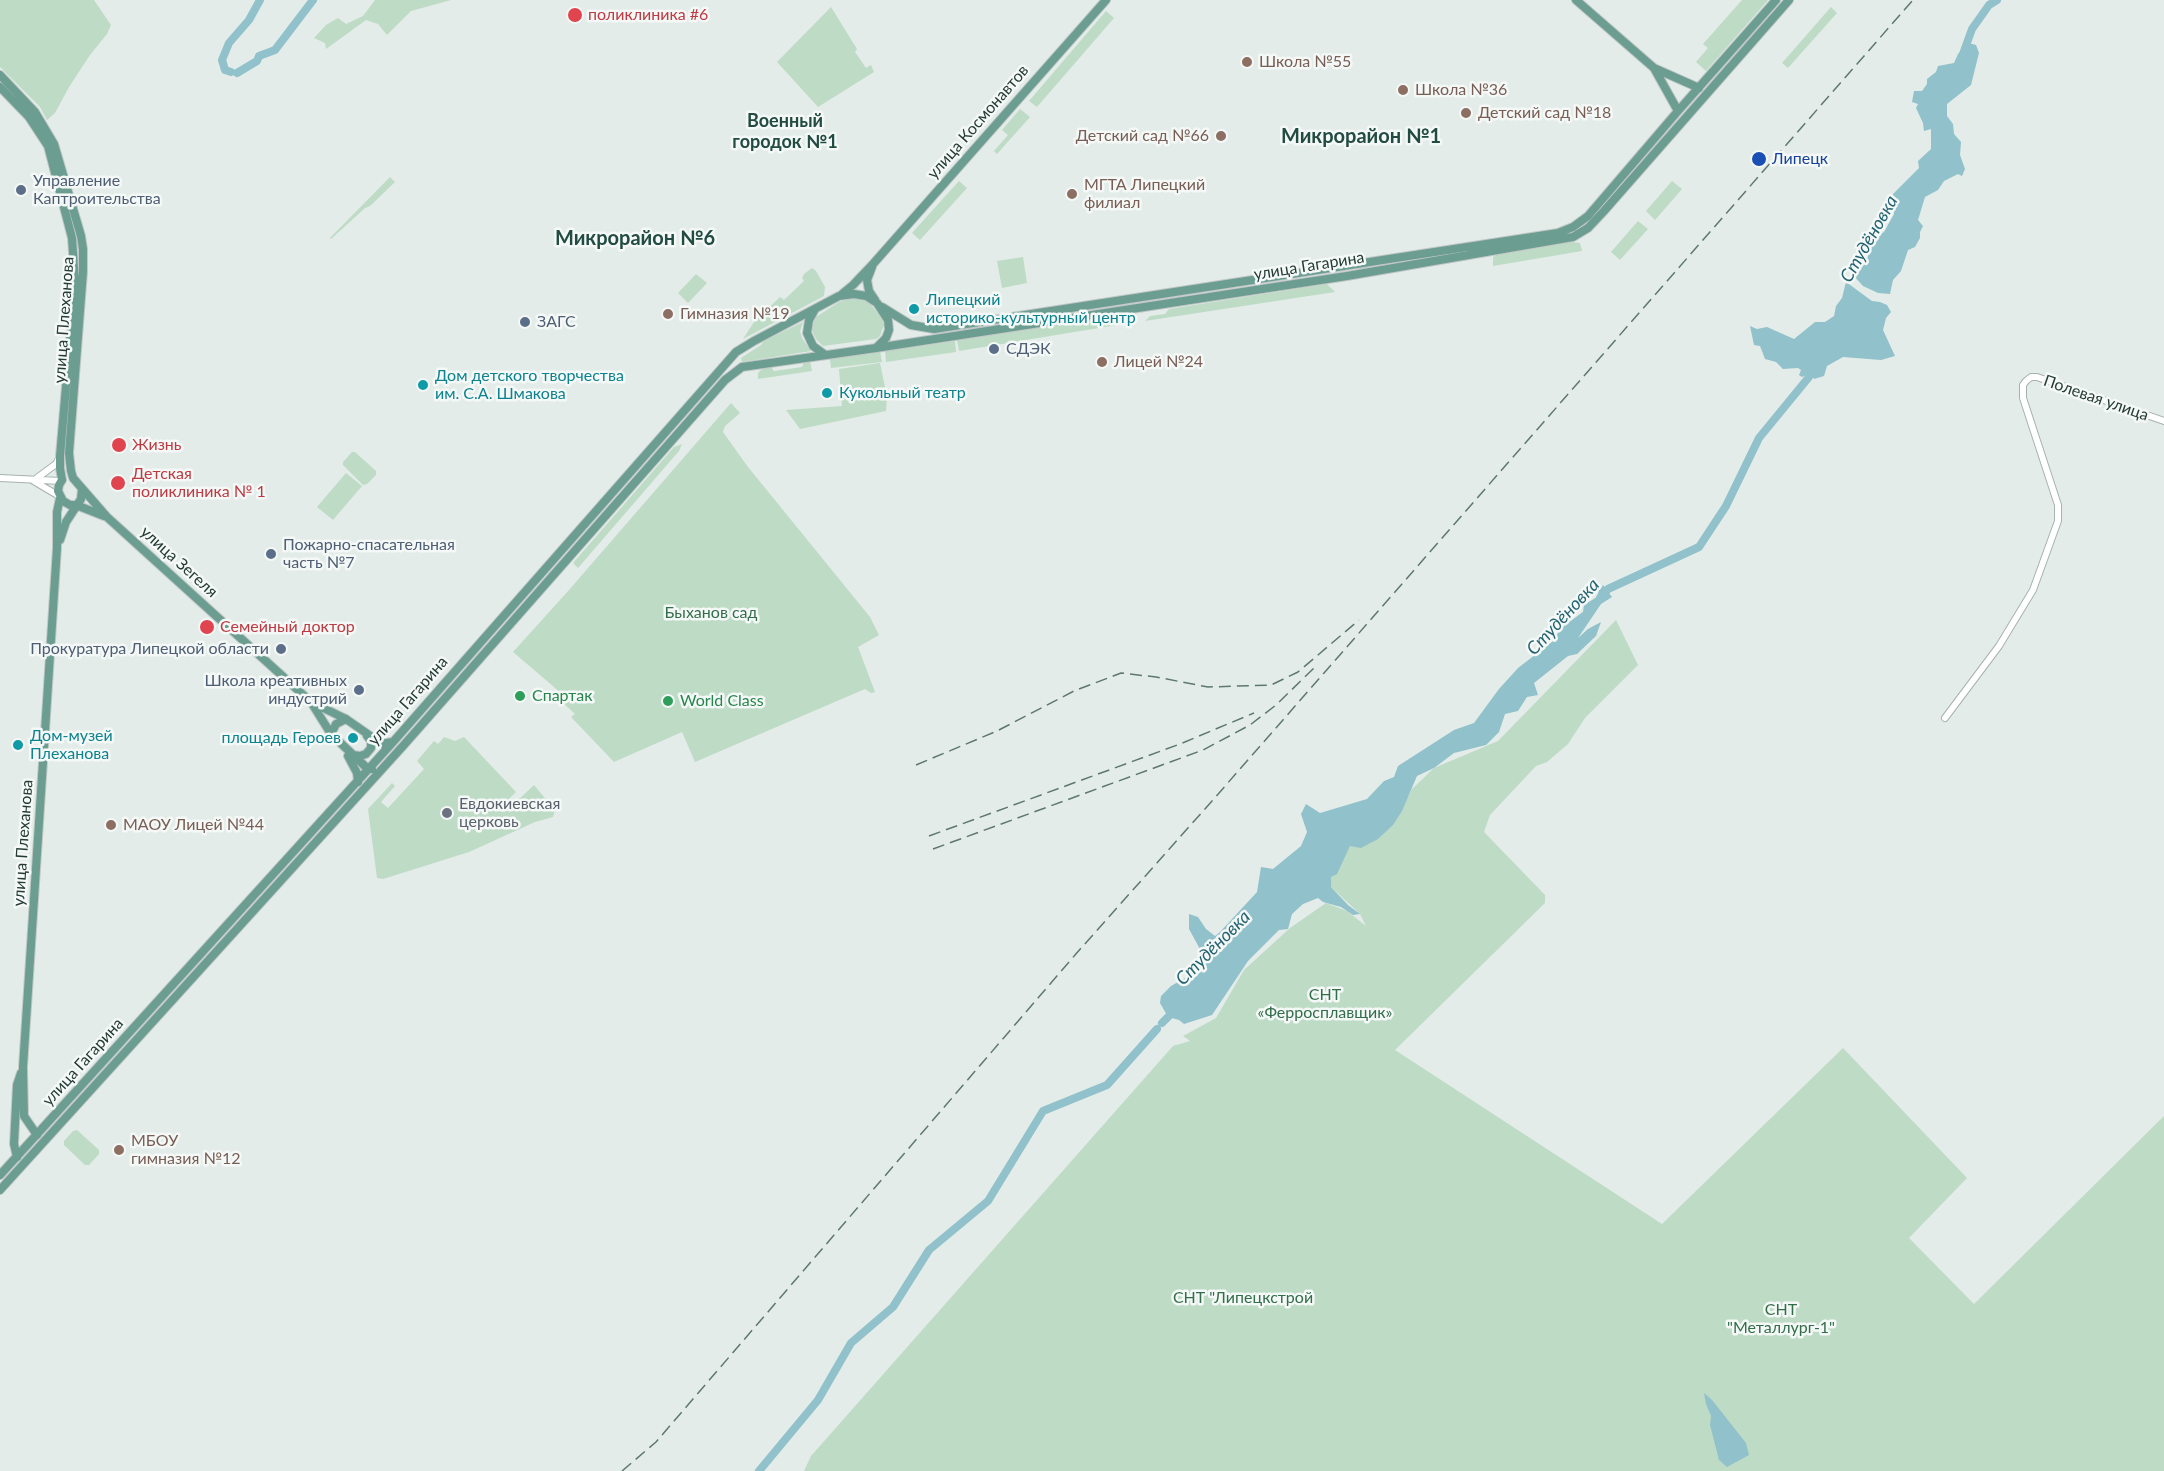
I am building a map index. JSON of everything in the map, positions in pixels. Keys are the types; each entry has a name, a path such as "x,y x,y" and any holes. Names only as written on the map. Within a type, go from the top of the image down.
{"main road":[{"name":"улица Космонавтов","path":"839,296 873,264 1106,0"},
{"path":"1576,0 1657,71 1699,88"},
{"path":"1699,88 1776,0"},
{"path":"1702,100 1789,0"},
{"path":"1657,71 1678,111 1693,110"},
{"name":"улица Плеханова","path":"0,75 35,112 50,135 84,249 69,453 71,471 75,480"},
{"path":"1669,94 1679,91 1681,81"},
{"name":"улица Плеханова","path":"0,87 29,117 48,146 72,238 75,282 60,456 62,480"},
{"path":"1699,88 1702,100"},
{"name":"улица Гагарина","path":"876,348 1460,252 1558,233 1574,227 1588,216 1699,88"},
{"name":"улица Гагарина","path":"877,303 911,325 934,329 1573,237 1588,228 1702,100"},
{"path":"873,264 867,280 869,291 877,303 888,320 890,330 886,339 876,348 824,354 813,346 807,333 808,320 817,308 839,296 860,295 877,303"},
{"name":"улица Гагарина","path":"0,1175 393,742 736,352 817,308"},
{"name":"улица Гагарина","path":"0,1190 383,767 725,380 742,366 824,354"},
{"path":"76,505 82,497 82,489 75,480 62,480 58,488 60,497 70,505 76,505 91,498"},
{"name":"улица Зегеля","path":"82,489 107,517 311,702"},
{"name":"улица Плеханова","path":"35,1138 24,1116 23,1067 57,548 57,512 60,497"},
{"name":"улица Плеханова","path":"57,548 66,522 76,505"},
{"name":"улица Зегеля","path":"76,505 107,517"},
{"path":"580,528 584,526 588,528 590,531 588,535"},
{"path":"311,702 346,719 382,744 393,742"},
{"path":"311,702 331,734 354,763 358,781 356,796"},
{"path":"331,734 336,724 346,719"},
{"path":"352,754 360,756 366,754 371,748 371,741 367,735"},
{"path":"339,743 368,769 375,770 383,767"},
{"path":"124,1039 124,1045 128,1049"},
{"name":"улица Плеханова","path":"17,1157 14,1150 17,1086 23,1067"},
{"path":"16,1114 35,1138 35,1152"},
{"path":"35,1138 50,1135"}],"street":[{"name":"Полевая улица","path":"1945,718 1999,646 2033,590 2058,521 2058,505 2023,398 2023,385 2028,379 2037,377 2164,421"},
{"path":"34,479 56,464 60,456"},
{"path":"0,478 62,480"},
{"path":"34,479 60,497"}],"green space":[{"path":"0,0 94,0 111,25 69,87 55,113 47,120 40,107 0,67"},
{"path":"375,0 451,0 411,11 387,35 378,24 366,20 326,49 325,43 314,38 326,25 338,18 346,24 363,16"},
{"path":"1742,0 1768,0 1706,71 1696,62 1708,48 1703,44"},
{"path":"831,7 857,49 855,52 866,68 871,65 874,72 818,107 777,62"},
{"path":"1831,7 1837,13 1788,68 1782,63"},
{"path":"1106,11 1114,18 1037,107 1029,101"},
{"path":"1020,109 1030,117 997,154 994,151 1008,135 1002,130"},
{"path":"390,177 395,182 331,239 330,238"},
{"path":"959,181 967,188 920,240 912,233"},
{"path":"1672,181 1682,189 1655,220 1646,211"},
{"path":"1638,221 1648,229 1620,260 1611,252"},
{"path":"1572,242 1580,243 1582,251 1493,266 1493,257 1496,255"},
{"path":"1023,257 1027,283 1002,288 997,261"},
{"path":"812,268 825,287 824,296 743,339 754,322 780,297 784,300 804,281 802,278 804,274"},
{"path":"696,274 707,283 688,303 678,293"},
{"path":"1327,284 1335,292 1145,321 1150,316 1165,314 1169,309"},
{"path":"853,298 869,302 882,319 884,325 880,336 876,339 823,346 812,331 816,317 839,302"},
{"path":"1126,314 1117,325 959,351 957,340"},
{"path":"803,322 800,331 811,351 742,362 741,358 764,341"},
{"path":"955,341 956,352 886,362 885,351"},
{"path":"880,351 882,362 831,368 830,359"},
{"path":"810,361 812,371 758,379 758,373 762,369 771,367 774,371 802,367 804,362"},
{"path":"880,363 887,397 886,411 800,429 786,410 842,406 839,369"},
{"name":"Быханов сад","path":"731,403 740,413 725,426 723,432 748,467 870,617 879,635 858,647 875,692 871,693 865,689 695,762 682,732 614,762 571,717 575,714 562,702 561,693 513,652"},
{"path":"682,444 679,451 578,568 573,563 674,447"},
{"path":"352,452 355,452 376,471 376,475 367,484 363,485 343,465"},
{"path":"346,473 362,486 333,520 317,507"},
{"path":"1616,620 1638,665 1585,718 1568,744 1547,762 1536,766 1490,815 1484,832 1545,895 1545,903 1395,1050 1662,1224 1843,1048 1967,1178 1909,1238 1974,1304 2164,1116 2164,1471 804,1471 811,1456 1173,1046 1190,1041 1183,1036 1216,1018 1244,970 1290,928 1326,903 1347,911 1366,926 1360,914 1331,887 1331,877 1350,846 1397,818 1412,789 1434,768 1498,741"},
{"path":"444,737 455,741 464,737 516,792 510,798 515,803 534,785 555,810 553,817 535,822 469,852 383,879 377,878 368,809 392,783 395,786 381,802 388,808 424,769 417,761 434,741 438,744"},
{"path":"77,1130 99,1150 99,1154 89,1165 85,1165 64,1145 64,1141 73,1131"}],"water":[{"path":"1968,43 1976,45 1979,53 1971,85 1947,104 1947,116 1953,124 1954,134 1961,142 1960,155 1965,169 1962,176 1958,174 1944,181 1938,190 1925,197 1918,220 1923,226 1920,238 1915,247 1908,250 1901,271 1893,280 1890,294 1878,293 1863,286 1854,276 1867,259 1875,237 1884,232 1894,214 1893,194 1919,168 1918,161 1931,149 1931,129 1924,131 1916,108 1918,104 1912,102 1914,91 1922,91 1927,84 1927,79 1936,72 1938,66 1954,63 1958,54"},
{"path":"1846,282 1872,301 1887,305 1891,312 1886,318 1883,330 1895,356 1881,360 1843,357 1827,366 1824,376 1814,379 1811,373 1802,377 1799,375 1801,370 1798,368 1783,369 1776,362 1765,359 1760,346 1754,345 1750,326 1757,329 1767,327 1794,339 1815,322 1825,322 1834,316"},
{"path":"1603,585 1612,597 1601,604 1578,638 1601,622 1596,636 1577,654 1568,656 1534,683 1538,695 1527,697 1518,711 1505,714 1499,732 1486,745 1454,753 1434,768 1417,776 1402,811 1393,825 1378,839 1361,848 1350,846 1337,874 1331,877 1331,887 1360,914 1353,915 1341,907 1323,902 1318,898 1303,904 1292,914 1288,929 1279,930 1248,961 1212,1015 1184,1024 1168,1017 1160,1003 1161,996 1171,986 1192,974 1201,962 1201,951 1189,929 1189,914 1198,917 1206,929 1215,936 1257,892 1261,867 1273,869 1301,846 1307,832 1301,814 1306,804 1320,813 1367,799 1384,781 1394,777 1398,766 1454,730 1474,723 1518,668 1553,641 1561,628 1583,612 1584,605 1597,597"},
{"path":"1704,1393 1746,1443 1749,1455 1727,1467 1719,1460 1710,1425 1711,1416"}],"waterway":[{"path":"231,72 225,70 222,60 229,43 249,20 260,0"},
{"path":"237,73 257,61 259,56 275,50 313,0"},
{"name":"Студёновка","path":"1963,54 1972,29 1989,5 1997,0"},
{"name":"Студёновка","path":"1600,598 1608,589 1699,547 1726,506 1759,438 1809,377 1816,365"},
{"name":"Студёновка","path":"1162,1023 1175,1010"},
{"name":"Студёновка","path":"759,1471 818,1400 851,1343 893,1307 929,1250 988,1201 1043,1111 1107,1085 1157,1029"}],"railway":[{"path":"622,1471 656,1442 1075,955 1913,0"},
{"path":"916,765 997,731 1074,691 1121,673 1208,687 1271,685 1298,672 1359,620"},
{"path":"933,849 1203,750 1250,725 1276,705 1314,668"},
{"path":"929,836 1180,744 1254,713"}],"place":[{"name":"поликлиника #6","path":"575,15"},
{"name":"Школа №55","path":"1247,62"},
{"name":"Школа №36","path":"1403,90"},
{"name":"Детский сад №18","path":"1466,113"},
{"name":"Детский сад №66","path":"1221,136"},
{"name":"Липецк","path":"1759,159"},
{"name":"Управление Каптроительства","path":"21,190"},
{"name":"МГТА Липецкий филиал","path":"1072,194"},
{"name":"Липецкий историко-культурный центр","path":"914,309"},
{"name":"Гимназия №19","path":"668,314"},
{"name":"ЗАГС","path":"525,322"},
{"name":"СДЭК","path":"994,349"},
{"name":"Лицей №24","path":"1102,362"},
{"name":"Дом детского творчества им. С.А. Шмакова","path":"423,385"},
{"name":"Кукольный театр","path":"827,393"},
{"name":"Жизнь","path":"119,445"},
{"name":"Детская поликлиника № 1","path":"118,483"},
{"name":"Пожарно-спасательная часть №7","path":"271,554"},
{"name":"Семейный доктор","path":"207,627"},
{"name":"Прокуратура Липецкой области","path":"281,649"},
{"name":"Школа креативных индустрий","path":"359,690"},
{"name":"Спартак","path":"520,696"},
{"name":"World Class","path":"668,701"},
{"name":"площадь Героев","path":"353,738"},
{"name":"Дом-музей Плеханова","path":"18,745"},
{"name":"Евдокиевская церковь","path":"447,813"},
{"name":"МАОУ Лицей №44","path":"111,825"},
{"name":"МБОУ гимназия №12","path":"119,1150"}],"district":[{"name":"Военный городок №1","path":"785,131"},
{"name":"Микрорайон №1","path":"1361,137"},
{"name":"Микрорайон №6","path":"635,239"}],"park label":[{"name":"СНТ «Ферросплавщик»","path":"1325,1004"},
{"name":"СНТ \"Липецкстрой","path":"1243,1298"},
{"name":"СНТ \"Металлург-1\"","path":"1781,1319"}]}
